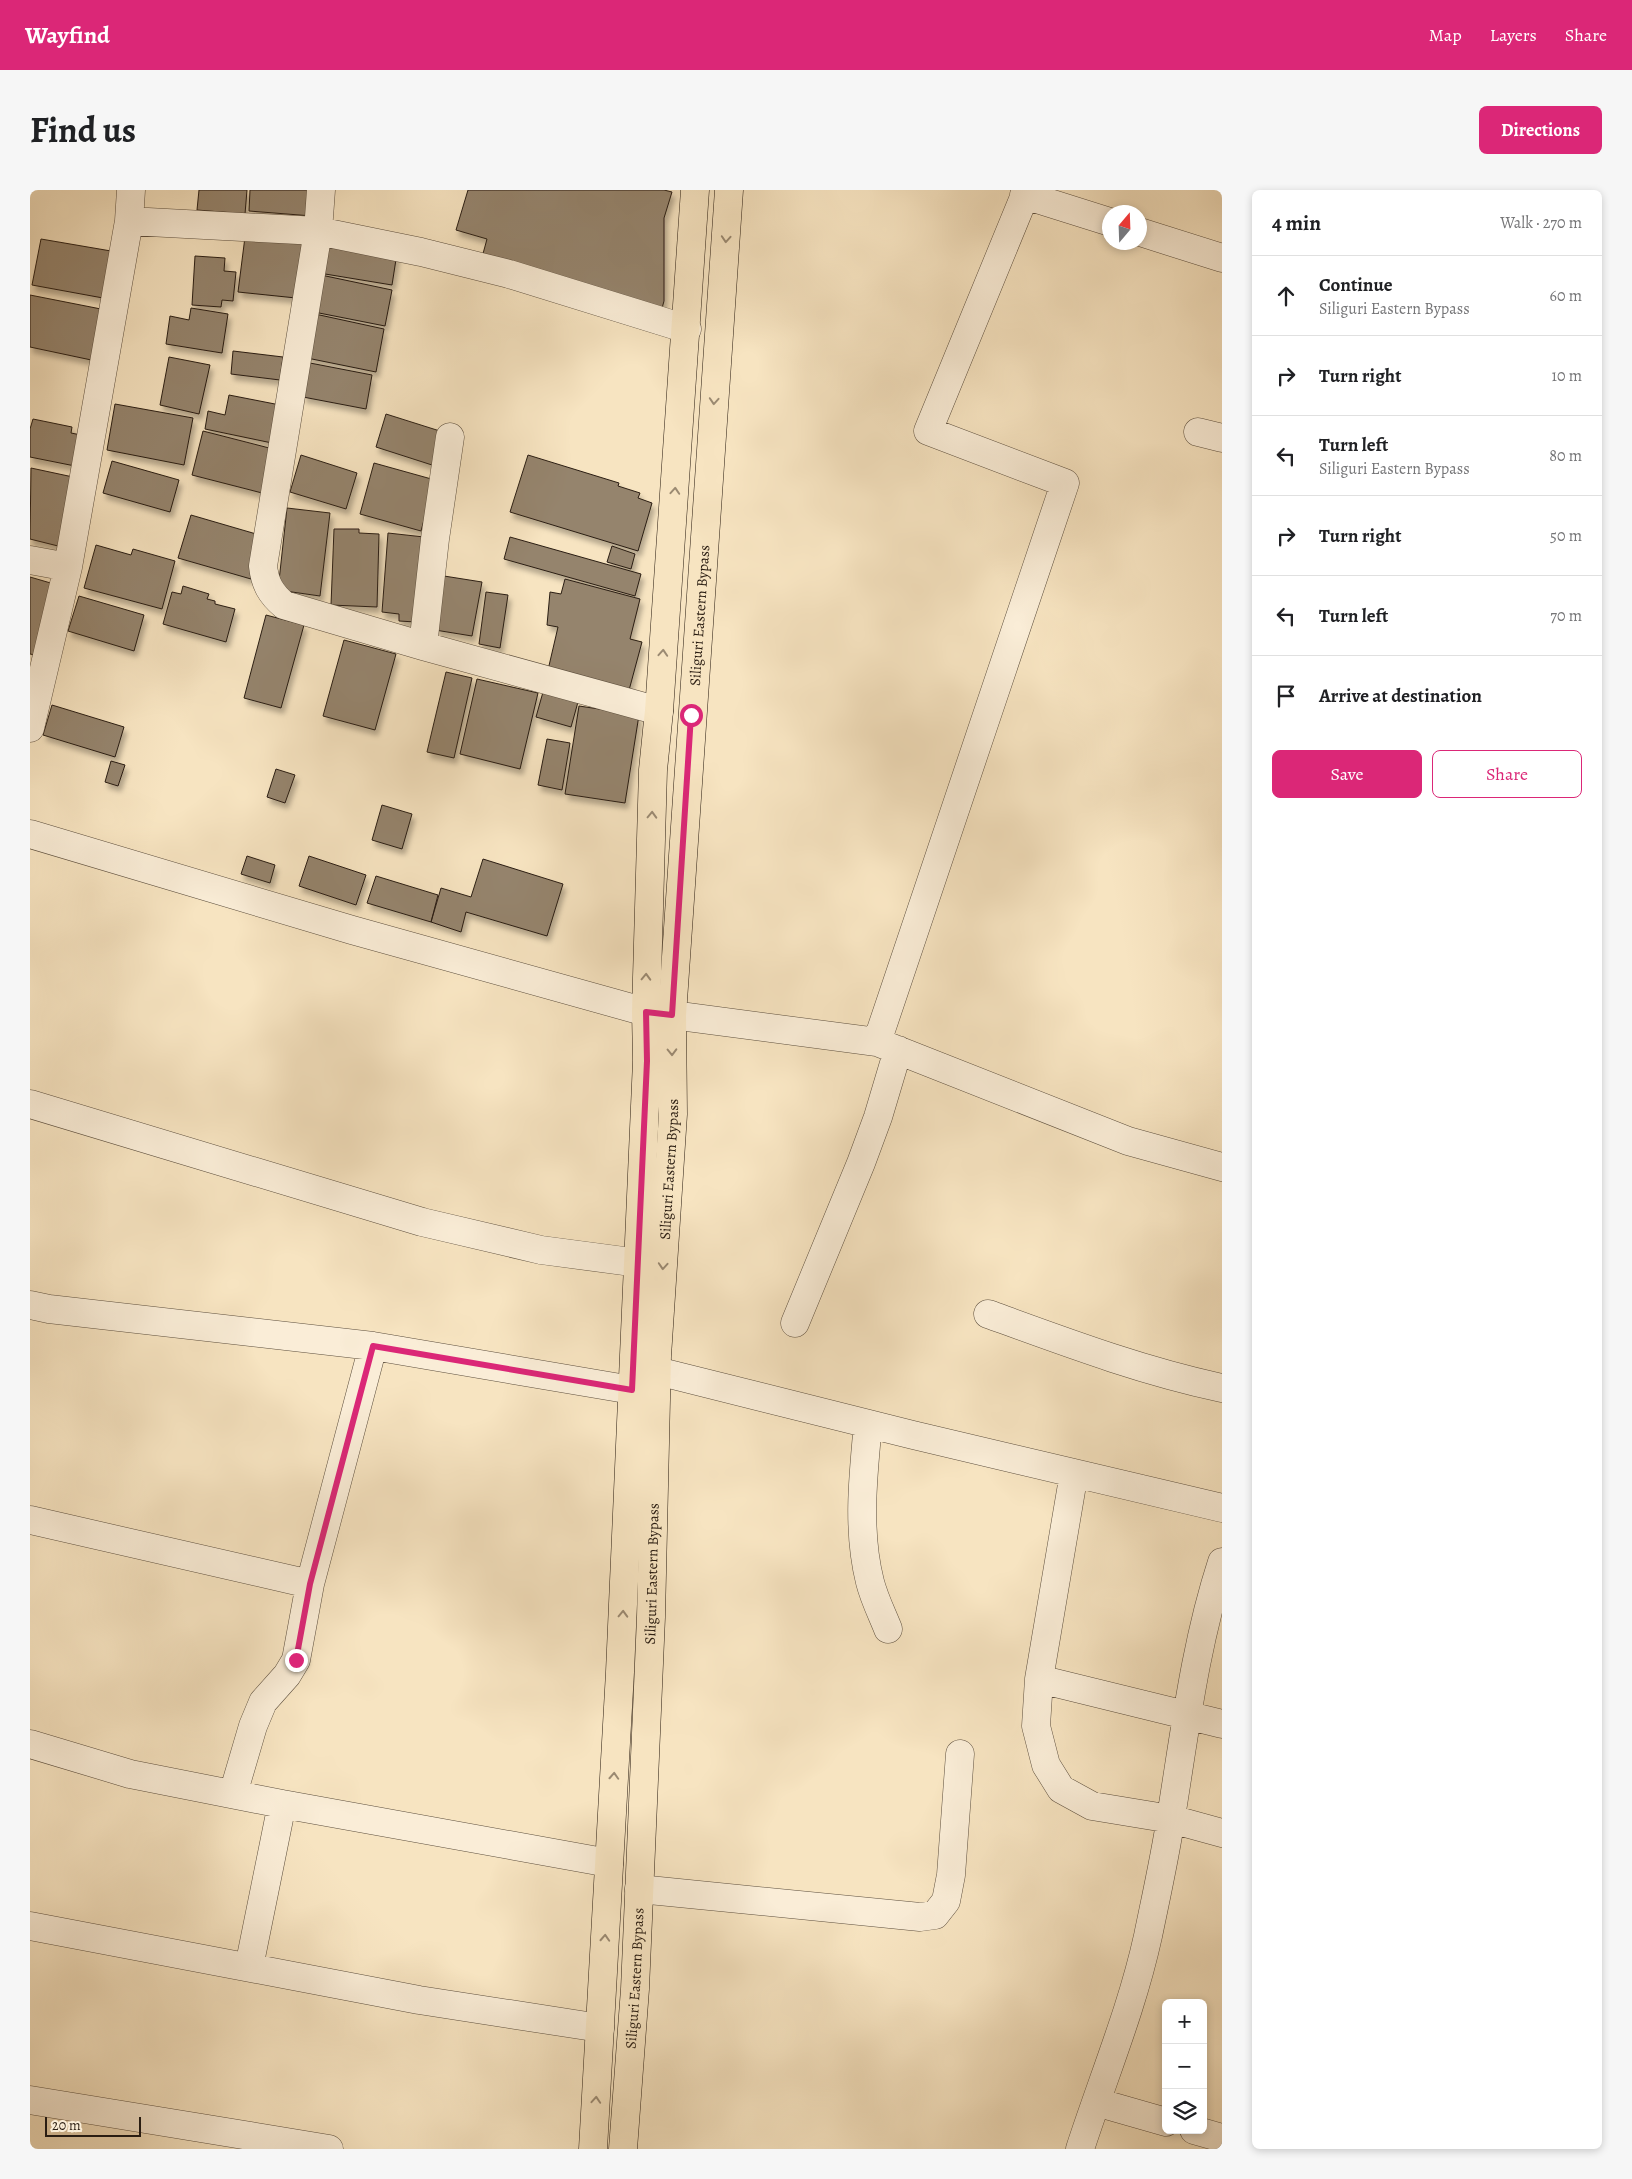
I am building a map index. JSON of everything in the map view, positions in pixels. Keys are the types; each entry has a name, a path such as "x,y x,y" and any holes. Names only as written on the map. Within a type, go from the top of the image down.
{"main road":[{"name":"Siliguri Eastern Bypass","path":"623,2149 635,1989 650,1617 657,1372 673,1114 659,1013 653,770 659,710 696,190"},
{"name":"Siliguri Eastern Bypass","path":"593,2149 620,1672 647,1061 659,1013 729,190"}],"street":[{"path":"30,728 68,567 129,222 131,190"},
{"path":"321,190 318,232 265,556 264,578 275,598 284,605 424,646 659,710"},
{"path":"795,1323 861,1163 888,1046 1065,483 928,431 1025,193 1102,219"},
{"path":"129,222 318,232 421,252 509,274 687,328"},
{"path":"1147,234 1222,258"},
{"path":"424,646 434,539 450,437"},
{"path":"30,560 68,567"},
{"path":"30,834 352,930 659,1013 888,1046 1128,1141 1222,1167"},
{"path":"30,1104 422,1222 541,1250 639,1263"},
{"path":"30,1305 50,1309 373,1346 632,1390"},
{"path":"988,1314 1085,1350 1184,1380 1222,1388"},
{"path":"233,1794 253,1726 263,1702 287,1675 296,1660 310,1584 373,1346"},
{"path":"657,1372 1222,1508"},
{"path":"868,1424 862,1480 862,1529 870,1582 888,1629"},
{"path":"1074,1473 1039,1679 1036,1726 1046,1765 1061,1789 1092,1806 1171,1819 1222,1833"},
{"path":"30,1520 310,1584"},
{"path":"1080,2149 1130,2003 1148,1938 1171,1819 1186,1716 1198,1654 1222,1562"},
{"path":"1039,1679 1222,1724"},
{"path":"30,1744 130,1774 609,1864"},
{"path":"639,1889 920,1918 935,1915 946,1901 951,1875 960,1754"},
{"path":"249,1967 282,1804"},
{"path":"30,1926 419,2000 600,2028"},
{"path":"30,2100 214,2140 329,2149"},
{"path":"1096,2102 1162,2121"},
{"path":"1207,2134 1222,2138"}],"building":[{"path":"199,190 247,190 245,214 197,210"},
{"path":"250,190 314,190 312,216 249,211"},
{"path":"468,190 664,190 672,192 664,218 664,301 661,312 481,261 487,239 456,230"},
{"path":"245,237 303,244 296,298 238,292"},
{"path":"41,239 111,251 103,298 32,285"},
{"path":"325,240 397,253 392,285 319,273"},
{"path":"195,256 225,258 224,271 236,272 233,301 222,300 221,307 192,305"},
{"path":"321,275 392,290 385,326 314,312"},
{"path":"30,295 106,310 96,361 30,347"},
{"path":"191,308 228,314 222,353 166,344 170,316 189,320"},
{"path":"315,314 384,329 376,372 307,358"},
{"path":"233,351 283,357 280,380 231,374"},
{"path":"169,357 210,365 199,414 160,405"},
{"path":"310,363 372,375 366,409 303,397"},
{"path":"229,395 280,405 272,443 205,429 208,411 225,415"},
{"path":"115,404 193,418 184,465 107,450"},
{"path":"386,414 443,432 432,465 376,447"},
{"path":"33,419 72,427 71,433 86,436 80,467 30,457 30,429"},
{"path":"203,431 277,450 266,494 192,475"},
{"path":"301,455 357,473 346,509 290,492"},
{"path":"528,455 619,483 618,486 640,493 638,498 652,503 638,551 510,512"},
{"path":"112,461 179,480 170,512 103,493"},
{"path":"374,463 435,480 421,531 360,514"},
{"path":"31,468 73,477 58,546 30,539"},
{"path":"287,508 330,513 320,596 278,590"},
{"path":"191,515 263,536 251,579 178,558"},
{"path":"334,529 359,529 359,533 379,534 377,607 331,605"},
{"path":"388,533 424,537 416,622 399,621 399,614 382,612"},
{"path":"510,537 641,574 635,596 504,559"},
{"path":"96,545 131,555 133,549 175,561 162,609 84,588"},
{"path":"612,546 635,554 631,569 607,562"},
{"path":"444,576 482,582 472,636 435,630"},
{"path":"30,577 54,584 35,655 30,654"},
{"path":"565,579 640,599 630,639 642,642 628,694 548,670 558,627 547,625 550,592 561,594"},
{"path":"183,586 209,594 207,599 215,601 215,604 235,609 226,642 163,624 172,592 181,594"},
{"path":"486,592 508,595 500,648 479,644"},
{"path":"79,596 144,615 134,651 68,631"},
{"path":"266,615 304,625 281,708 244,698"},
{"path":"344,640 396,654 375,730 323,716"},
{"path":"446,672 472,678 454,758 427,752"},
{"path":"477,679 538,693 520,769 460,754"},
{"path":"543,692 578,702 571,727 536,717"},
{"path":"52,705 124,727 115,757 43,735"},
{"path":"579,706 639,715 625,803 565,794"},
{"path":"547,739 570,743 562,790 538,785"},
{"path":"111,761 125,765 118,786 105,782"},
{"path":"276,769 295,775 285,803 267,797"},
{"path":"382,805 412,814 402,849 372,840"},
{"path":"247,856 275,865 270,883 241,874"},
{"path":"309,856 366,875 356,905 299,886"},
{"path":"483,859 563,884 547,936 466,912 461,932 431,922 441,888 471,897"},
{"path":"376,876 438,895 431,922 367,903"}],"route":[{"path":"296,1660 310,1584 373,1346 632,1390 647,1061 646,1012 672,1015 691,715"}]}
